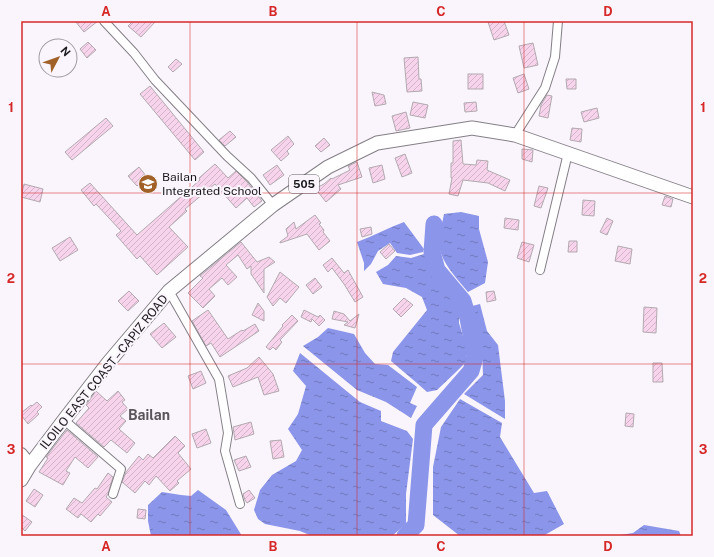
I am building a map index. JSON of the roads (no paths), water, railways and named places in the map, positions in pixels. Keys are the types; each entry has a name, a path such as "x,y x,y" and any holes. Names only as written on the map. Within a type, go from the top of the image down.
{"main road":[{"name":"ILOILO EAST COAST – CAPIZ ROAD","path":"25,471 108,363 169,291 273,205 328,167 377,142 472,128 515,135 693,197"},
{"path":"21,454 25,471"}],"street":[{"path":"104,21 134,53 160,85 251,178 273,205"},
{"path":"515,135 545,88 555,57 558,21"},
{"path":"540,270 568,154"},
{"path":"169,291 219,379 228,433 225,451 240,504"},
{"path":"64,420 121,469 113,494"}],"water":[{"path":"461,212 479,216 479,229 488,262 485,283 468,292 452,273 443,259 439,244 439,233 444,214"},
{"path":"404,222 424,249 423,252 410,255 397,253 390,243 378,251 371,264 364,271 364,263 357,242"},
{"path":"424,254 435,278 459,306 459,323 465,343 467,361 437,390 427,392 391,361 393,352 427,310 422,297 406,288 383,284 376,272 388,265 396,256 411,258"},
{"path":"480,304 487,331 498,345 505,401 505,419 464,394 483,375 482,350 474,326 472,306"},
{"path":"328,328 354,334 365,353 375,364 388,365 417,387 410,403 417,406 411,418 386,402 357,390 303,346 318,337"},
{"path":"300,353 360,402 381,411 381,421 407,431 413,439 406,494 406,524 392,536 312,536 300,531 265,524 258,519 254,510 260,490 272,475 296,461 302,450 288,429 298,414 306,386 293,371"},
{"path":"460,399 502,423 500,437 534,493 547,491 564,524 543,536 460,536 433,515 433,467 441,427"},
{"path":"198,490 226,510 242,536 151,536 148,521 148,505 162,492 191,496"},
{"path":"644,525 679,531 681,536 614,536 633,533"}],"waterway":[{"path":"405,536 416,525 424,425 471,371 475,357 468,318 463,301 437,270 432,252 434,224"}],"place":[{"name":"Bailan Integrated School","path":"148,184"}],"district":[{"name":"Bailan","path":"149,415"}]}
